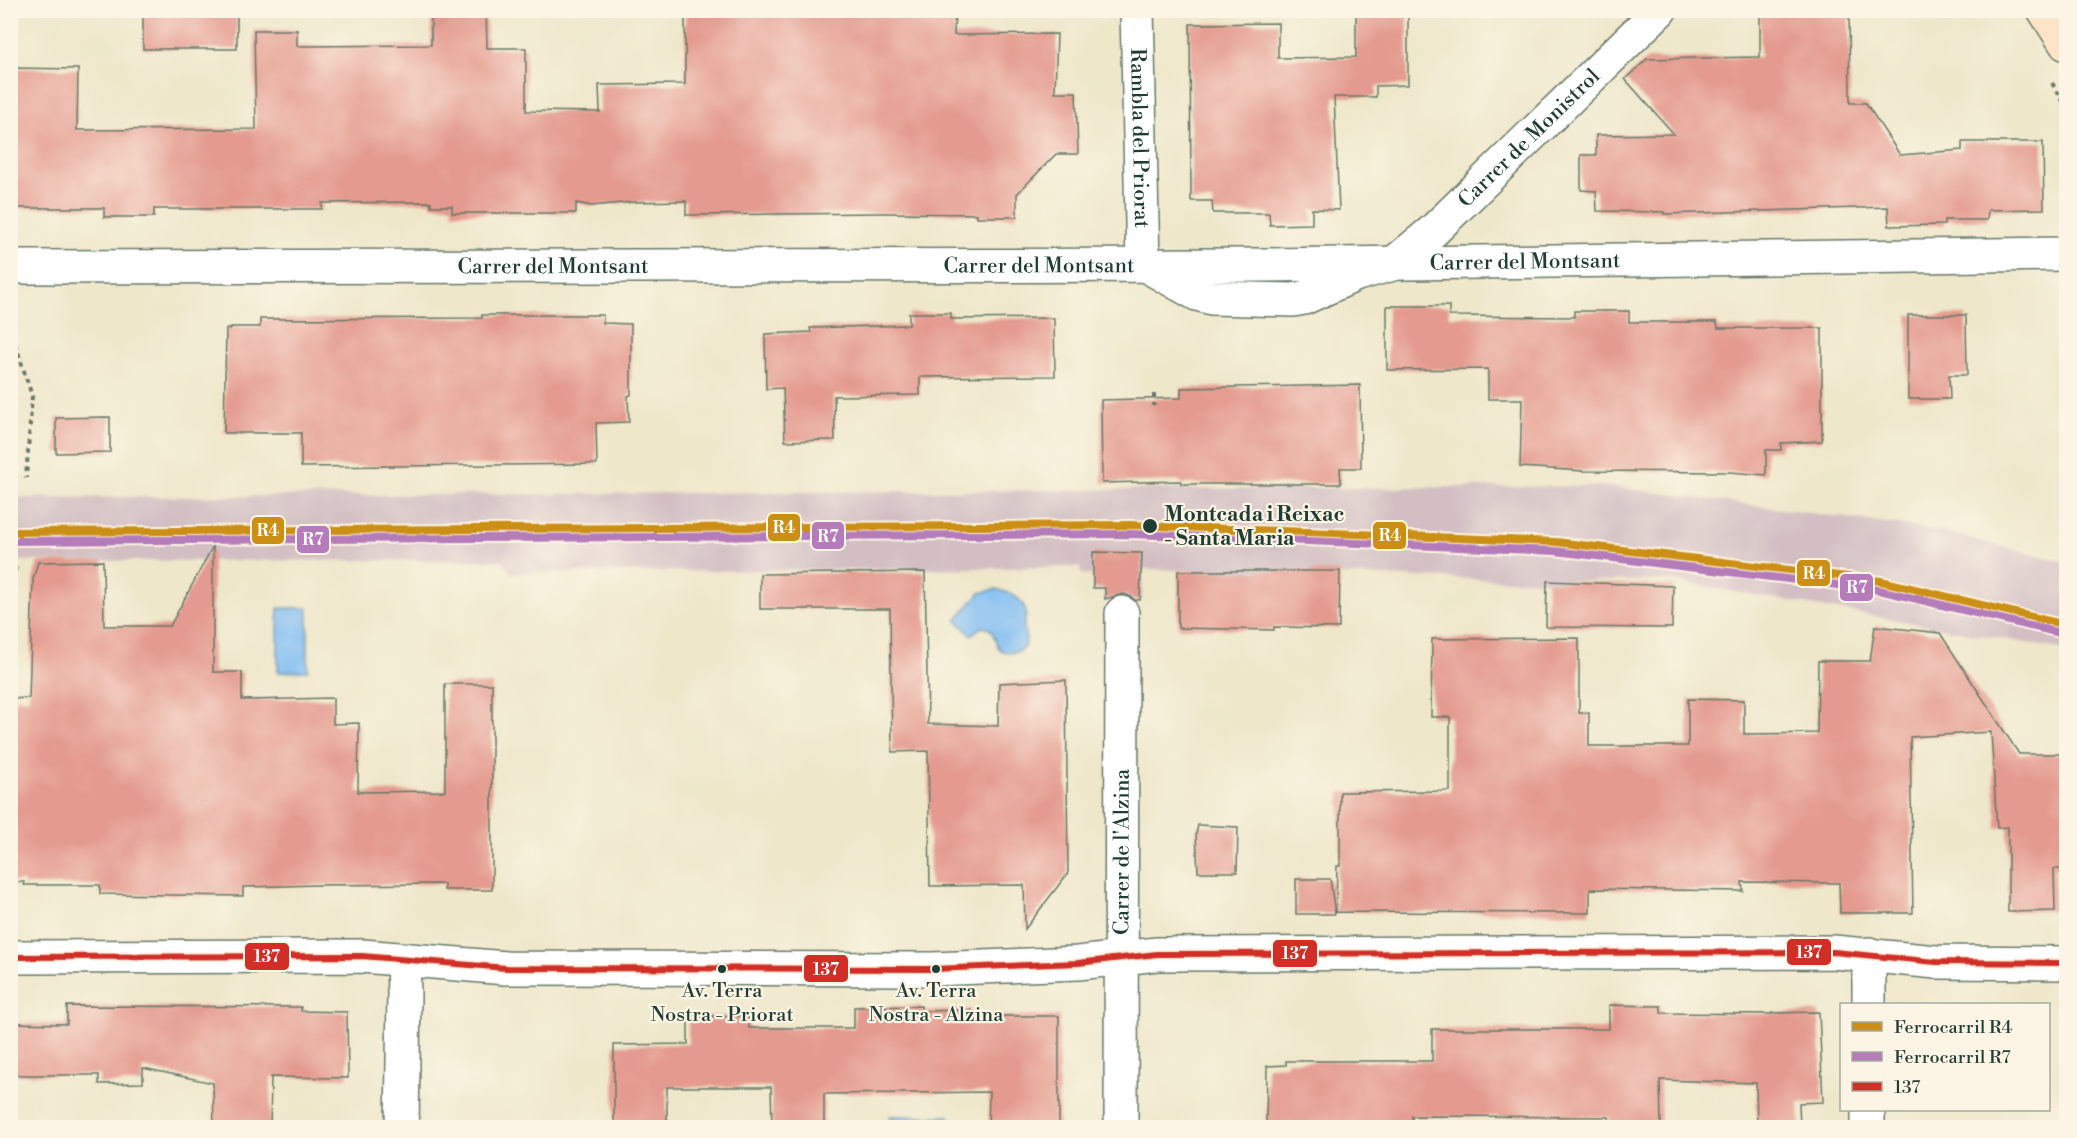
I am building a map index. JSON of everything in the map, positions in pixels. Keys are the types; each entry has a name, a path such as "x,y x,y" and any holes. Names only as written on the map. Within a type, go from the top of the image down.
{"main road":[{"path":"2044,10 2067,44"}],"street":[{"name":"Rambla del Priorat","path":"1137,10 1143,264"},
{"name":"Carrer de Monistrol","path":"1394,264 1433,231 1660,10"},
{"name":"Carrer del Montsant","path":"1394,264 2067,254"},
{"path":"1143,264 1195,292 1212,298 1293,300 1304,298 1357,274 1394,264"},
{"name":"Carrer del Montsant","path":"10,267 1143,264"},
{"name":"Carrer de l'Alzina","path":"1121,1128 1122,613"},
{"path":"10,957 362,956 506,968 932,969 1078,963 1157,954 1490,951 1834,952 1936,962 2067,963"},
{"path":"1869,954 1869,1003"},
{"path":"402,1128 403,960"},
{"path":"1868,1111 1868,1128"}],"path":[{"path":"10,327 32,396 26,478"},
{"path":"1154,394 1154,406"},
{"path":"10,589 16,567"}],"shaded area":[{"path":"1607,486 1924,528 2066,562 2066,650 1674,581 1547,581 1143,569 1142,600 1105,600 1104,589 1092,589 1092,575 1081,574 1080,567 510,573 503,560 11,561 11,498"}],"water":[{"path":"996,589 1016,597 1025,608 1026,641 1023,648 1016,652 1000,649 990,629 982,627 971,635 956,620 980,593"},
{"path":"278,608 308,608 308,671 278,672"},
{"path":"890,1116 949,1116 949,1127 890,1127"}],"building":[{"path":"143,10 237,10 237,49 143,49"},
{"path":"431,10 486,10 487,48 526,48 526,111 600,112 599,85 685,84 685,10 955,10 954,35 1057,34 1055,92 1076,92 1078,154 1056,154 1017,194 1017,217 885,213 686,215 686,201 591,206 576,203 576,213 452,213 452,206 431,206 431,202 322,203 322,209 154,209 154,217 104,217 104,208 10,208 10,68 78,69 77,130 256,129 254,30 297,30 297,46 431,45"},
{"path":"1356,10 1408,10 1408,85 1376,86 1376,97 1334,97 1339,210 1312,209 1312,224 1270,225 1269,213 1213,213 1212,201 1191,201 1190,24 1278,23 1278,58 1356,57"},
{"path":"1760,10 1849,10 1850,103 1866,103 1900,155 1962,150 1962,142 2043,142 2044,209 1988,210 1987,220 1944,220 1944,225 1889,226 1888,207 1664,214 1664,212 1597,211 1596,191 1581,190 1581,155 1596,155 1596,135 1674,134 1625,79 1647,59 1760,57"},
{"path":"1387,306 1449,306 1449,316 1574,317 1574,311 1629,311 1629,322 1717,322 1718,328 1822,328 1822,441 1781,443 1781,450 1766,450 1766,475 1729,472 1584,471 1520,467 1522,399 1488,399 1488,369 1387,370"},
{"path":"909,313 951,313 951,319 1054,318 1055,376 920,377 920,395 834,396 835,440 785,441 783,388 766,389 765,334 811,332 810,328 909,325"},
{"path":"482,315 603,315 603,323 631,324 629,422 596,423 597,464 301,467 301,433 224,433 226,329 260,327 260,319 482,318"},
{"path":"1908,315 1966,315 1967,375 1949,375 1950,399 1908,399"},
{"path":"1360,385 1361,468 1340,468 1341,484 1181,484 1181,481 1102,483 1101,400 1181,398 1181,388"},
{"path":"110,417 110,452 56,453 56,418"},
{"path":"213,546 213,672 242,672 242,700 333,698 333,724 359,723 358,792 445,791 445,684 492,684 492,890 444,890 444,884 318,885 243,887 243,896 100,894 100,885 24,885 24,882 10,882 10,699 29,698 33,579 38,562 103,561 104,626 170,626"},
{"path":"1093,552 1142,553 1140,600 1123,594 1105,599 1105,588 1093,588"},
{"path":"1178,571 1340,571 1339,628 1274,627 1274,630 1178,628"},
{"path":"925,572 928,724 998,726 999,683 1066,680 1068,873 1025,929 1024,885 930,886 928,751 892,752 890,609 760,609 760,574"},
{"path":"1547,581 1673,586 1672,628 1546,627"},
{"path":"1875,626 1940,633 2019,754 2067,754 2067,869 2054,869 2055,911 2008,912 2008,827 1997,828 1991,732 1910,737 1913,913 1840,913 1839,883 1742,882 1743,891 1590,889 1590,913 1336,912 1337,866 1340,866 1340,792 1450,791 1450,717 1431,717 1432,639 1579,638 1579,713 1589,713 1589,746 1688,746 1688,699 1744,700 1744,734 1817,733 1818,661 1870,661"},
{"path":"1198,825 1238,827 1237,872 1198,872 1196,834"},
{"path":"1296,879 1330,879 1335,914 1296,914"},
{"path":"1609,1005 1661,1006 1661,1013 1819,1012 1823,1102 1799,1103 1800,1128 1757,1128 1756,1083 1660,1080 1661,1126 1609,1126 1609,1117 1412,1116 1412,1128 1266,1128 1267,1066 1286,1065 1286,1061 1432,1061 1432,1029 1609,1029"},
{"path":"67,1006 301,1007 301,1011 347,1012 348,1078 271,1077 270,1128 214,1128 213,1083 143,1068 143,1083 99,1084 99,1075 10,1075 10,1023 67,1024"},
{"path":"921,1006 921,1011 971,1010 971,1016 1059,1016 1059,1128 988,1128 989,1092 824,1094 824,1128 772,1128 771,1087 667,1087 667,1128 614,1128 614,1045 688,1044 688,1016 748,1016 749,1028 854,1028 854,1007"}],"rail line":[{"name":"R4","path":"10,532 1131,525 1556,542 1881,581 2066,625"},
{"name":"R7","path":"10,541 1131,534 1555,551 1879,590 2064,634"}],"transit line":[{"name":"137","path":"10,957 362,956 506,968 932,969 1078,963 1157,954 1834,952 1936,962 2066,963"}],"place":[{"name":"Montcada i Reixac - Santa Maria","path":"1150,526"},
{"name":"Av. Terra Nostra - Priorat","path":"722,969"},
{"name":"Av. Terra Nostra - Alzina","path":"936,969"}]}
